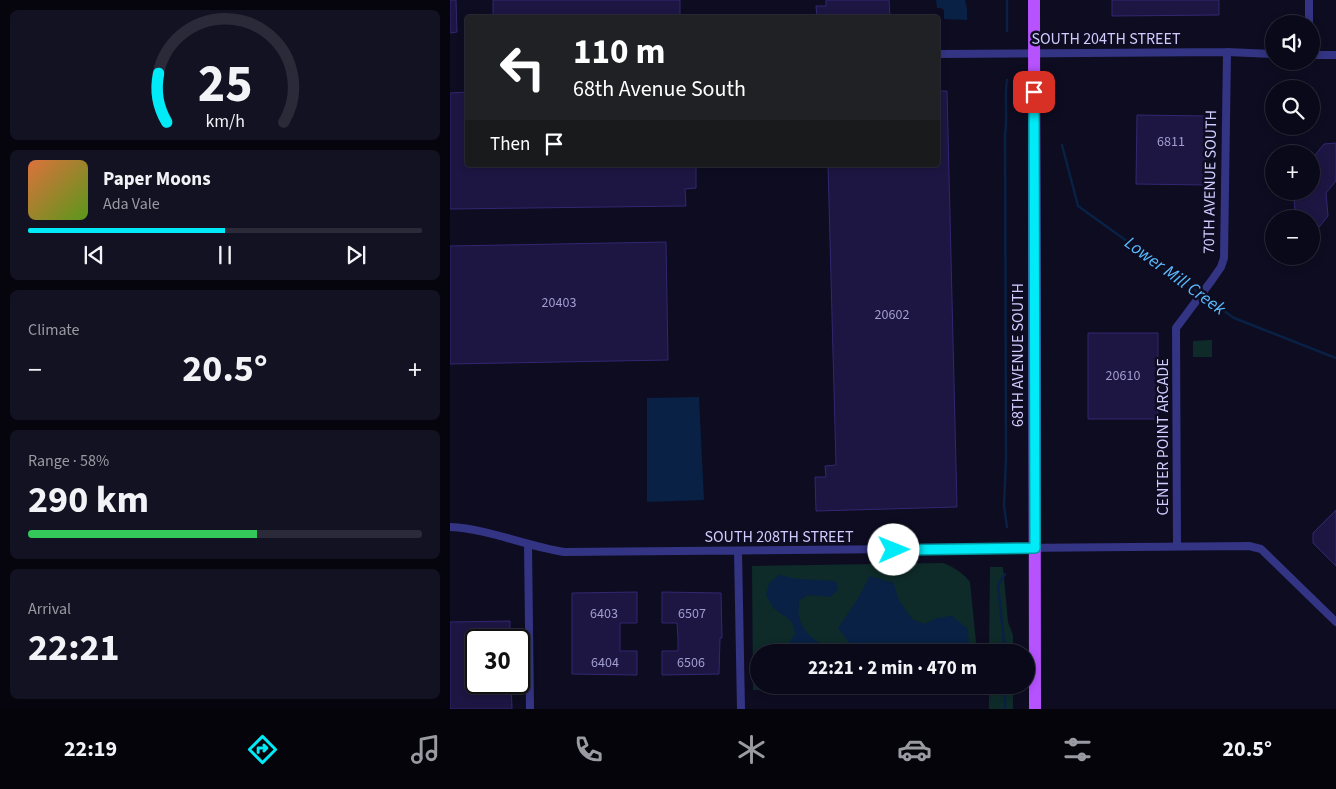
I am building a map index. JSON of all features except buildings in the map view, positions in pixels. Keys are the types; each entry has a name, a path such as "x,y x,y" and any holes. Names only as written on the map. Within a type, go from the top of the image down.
{"main road":[{"name":"68TH AVENUE SOUTH","path":"1034,0 1035,709"}],"street":[{"path":"1309,0 1309,15"},
{"name":"SOUTH 204TH STREET","path":"940,54 1034,52 1265,54"},
{"name":"70TH AVENUE SOUTH","path":"1176,328 1221,267 1224,258 1227,52"},
{"path":"1320,55 1336,56"},
{"name":"CENTER POINT ARCADE","path":"1176,328 1177,546"},
{"name":"SOUTH 208TH STREET","path":"450,527 482,530 528,544 564,552 1249,546 1261,549 1336,622"},
{"path":"528,544 530,709"},
{"path":"738,551 741,709"}],"green space":[{"path":"1212,340 1212,357 1193,357 1193,341"},
{"path":"943,563 951,566 970,582 976,644 753,644 752,566"},
{"path":"990,567 1003,567 1008,622 1013,635 1013,644 989,644"},
{"path":"989,694 1013,694 1013,709 989,709"}],"water":[{"path":"936,0 965,0 967,20 944,19 944,10 937,8"},
{"path":"699,397 704,500 647,502 647,398"},
{"path":"779,575 798,579 836,581 838,589 831,597 807,595 799,601 799,617 803,627 816,641 822,644 788,644 795,634 794,628 788,618 774,608 766,595 769,583"},
{"path":"870,576 894,583 898,599 912,619 924,624 937,618 952,616 968,629 969,644 850,644 838,628 857,600"}],"waterway":[{"path":"1007,0 1007,31"},
{"path":"1007,80 1005,134 1006,458 1004,506 1007,527"},
{"name":"Lower Mill Creek","path":"1062,145 1078,206 1234,318 1336,358"},
{"path":"1004,644 998,585 1005,574"},
{"path":"1005,694 1005,709"}],"route":[{"path":"894,550 1035,548 1034,92"}]}
